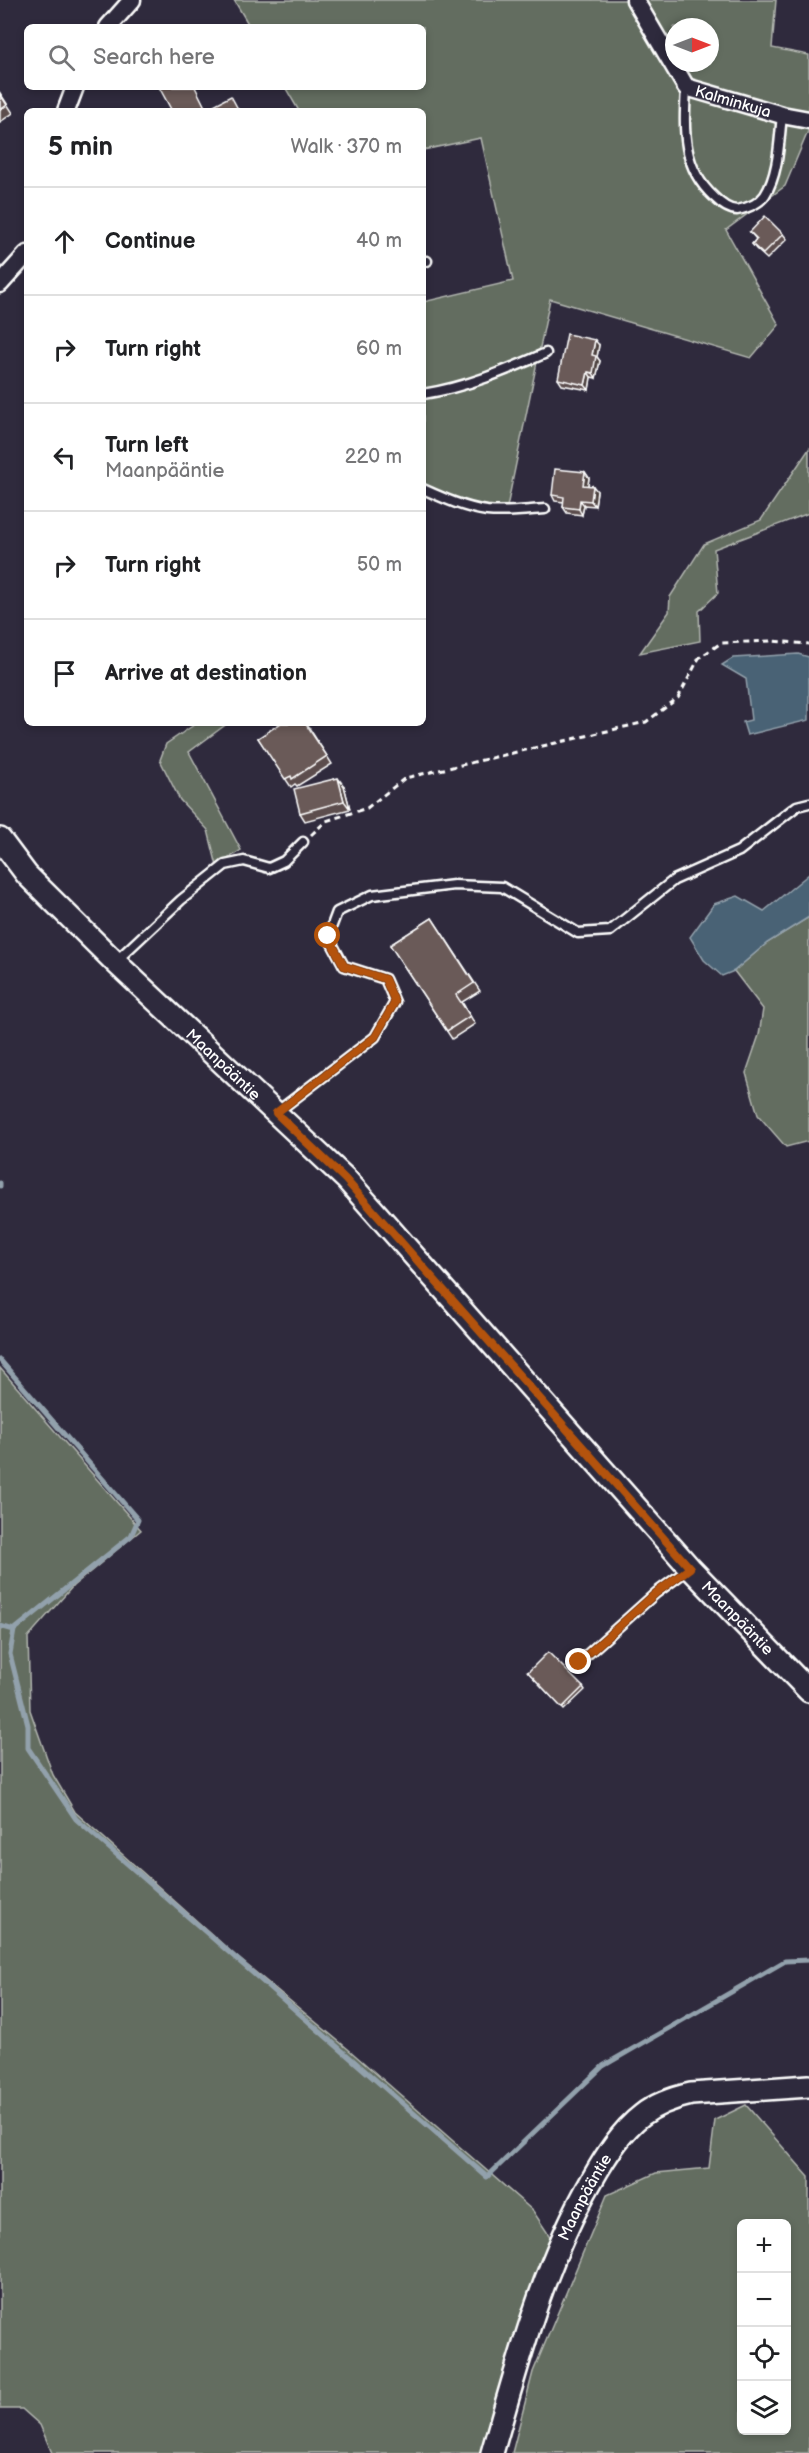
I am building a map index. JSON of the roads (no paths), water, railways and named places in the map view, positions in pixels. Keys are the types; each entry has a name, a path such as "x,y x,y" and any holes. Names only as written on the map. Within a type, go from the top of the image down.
{"street":[{"path":"111,24 132,0"},
{"name":"Kalminkuja","path":"635,0 686,87 782,115 809,120"},
{"path":"67,108 74,90"},
{"path":"0,284 24,257"},
{"name":"Maanpääntie","path":"0,839 27,875 115,962 345,1179 690,1568 809,1690"},
{"name":"Maanpääntie","path":"492,2453 532,2317 557,2247 599,2168 624,2133 640,2116 675,2097 809,2086"}],"lane":[{"path":"686,87 684,125 692,166 699,182 716,200 733,210 747,208 763,198 772,181 782,115"},
{"path":"426,393 482,380 546,353"},
{"path":"426,490 447,500 486,511 545,509"},
{"path":"276,1113 375,1037 395,1002 385,979 344,966 328,936 338,912 372,895 454,885 502,887 578,933 610,931 674,880 738,851 797,806 809,803"},
{"path":"115,962 181,900 225,865 244,861 268,868 284,861 303,842"},
{"path":"579,1662 656,1593 690,1568"}],"water":[{"path":"798,654 809,657 809,720 747,735 743,722 751,720 746,679 722,665 733,658"},
{"path":"809,874 809,917 767,943 734,971 722,976 704,960 690,937 714,904 738,896 764,911"}],"waterway":[{"path":"0,1360 138,1520 131,1536 14,1630 10,1654 28,1725 28,1748 76,1819 487,2177 603,2066 785,1961 809,1960"},
{"path":"0,1626 14,1630"}]}
